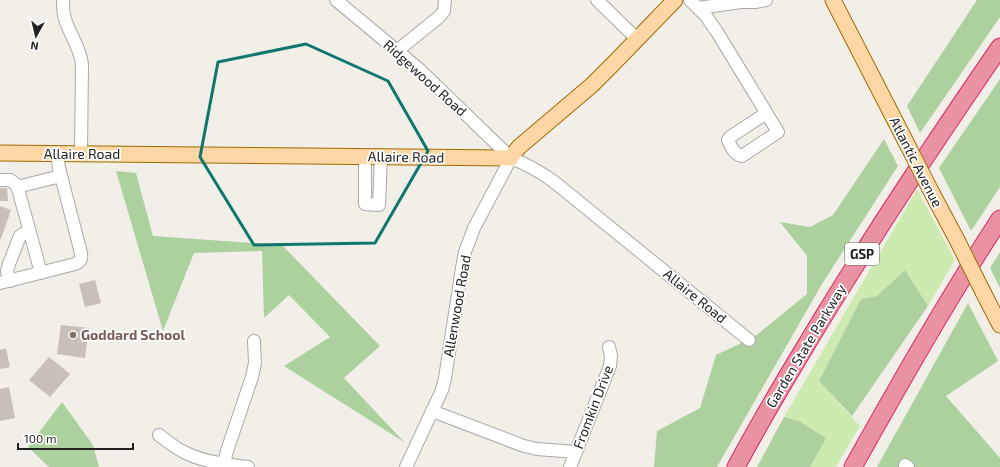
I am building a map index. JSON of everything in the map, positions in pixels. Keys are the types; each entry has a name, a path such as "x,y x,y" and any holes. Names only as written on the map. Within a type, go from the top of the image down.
{"highway":[{"name":"Garden State Parkway","path":"736,467 774,398 838,291 899,196 1000,47"},
{"path":"853,467 941,313 1000,219"}],"main road":[{"name":"Allenwood Road","path":"511,158 519,147 592,85 675,0"},
{"name":"Atlantic Avenue","path":"833,0 1000,325"},
{"name":"Allaire Road","path":"0,153 511,158"}],"street":[{"path":"63,0 65,17 79,50 82,64 81,153"},
{"name":"Ridgewood Road","path":"336,0 420,70 511,158"},
{"path":"397,51 439,17 444,11 445,0"},
{"path":"597,0 637,39"},
{"path":"694,4 755,2 766,0"},
{"path":"694,4 706,16 717,32 765,110"},
{"path":"29,230 20,236 9,264 5,282 75,264 81,260 81,253 58,168 57,154"},
{"path":"365,157 365,204 379,205 381,157"},
{"name":"Allaire Road","path":"511,158 523,162 554,182 749,340"},
{"name":"Allenwood Road","path":"406,467 442,390 465,252 474,228 511,158"},
{"path":"41,273 29,230 9,182 61,176"},
{"path":"224,463 252,377 255,363 254,341"},
{"name":"Fromkin Drive","path":"570,467 610,366 612,356 609,347"},
{"path":"432,411 524,446 536,449 576,452"},
{"path":"159,435 181,451 196,457 208,461 248,467"}],"highlighted area":[{"path":"306,44 388,81 428,151 375,243 254,245 200,157 218,62"}],"green space":[{"path":"977,0 1000,0 1000,17 920,133 907,106"},
{"path":"1000,79 1000,187 971,231 939,168"},
{"path":"884,139 898,166 822,284 717,467 654,467 657,431 700,408 716,355 754,337 807,294 807,256 780,222 810,227 833,215"},
{"path":"116,171 136,173 153,236 282,245 380,346 344,378 404,442 284,366 330,337 289,295 264,318 262,251 194,253 163,331"},
{"path":"917,189 955,260 928,306 905,270 877,296 861,299 819,381 860,426 836,467 810,467 825,438 799,421 784,417"},
{"path":"1000,252 1000,288 990,268"},
{"path":"905,270 928,306 852,416 819,381 861,299 877,296"},
{"path":"968,303 998,361 946,396 1000,458 1000,467 877,467"},
{"path":"62,402 93,445 99,467 49,467 28,447"},
{"path":"784,417 799,421 826,438 810,467 757,467"}],"building":[{"path":"0,188 7,188 8,201 0,201"},
{"path":"0,206 11,210 1,239 0,238"},
{"path":"95,280 101,303 85,307 79,284"},
{"path":"61,325 89,328 85,358 57,354"},
{"path":"6,348 10,367 0,369 0,350"},
{"path":"49,357 70,374 50,397 29,380"},
{"path":"9,387 15,418 0,421 0,389"}],"place":[{"name":"Goddard School","path":"73,335"}]}
